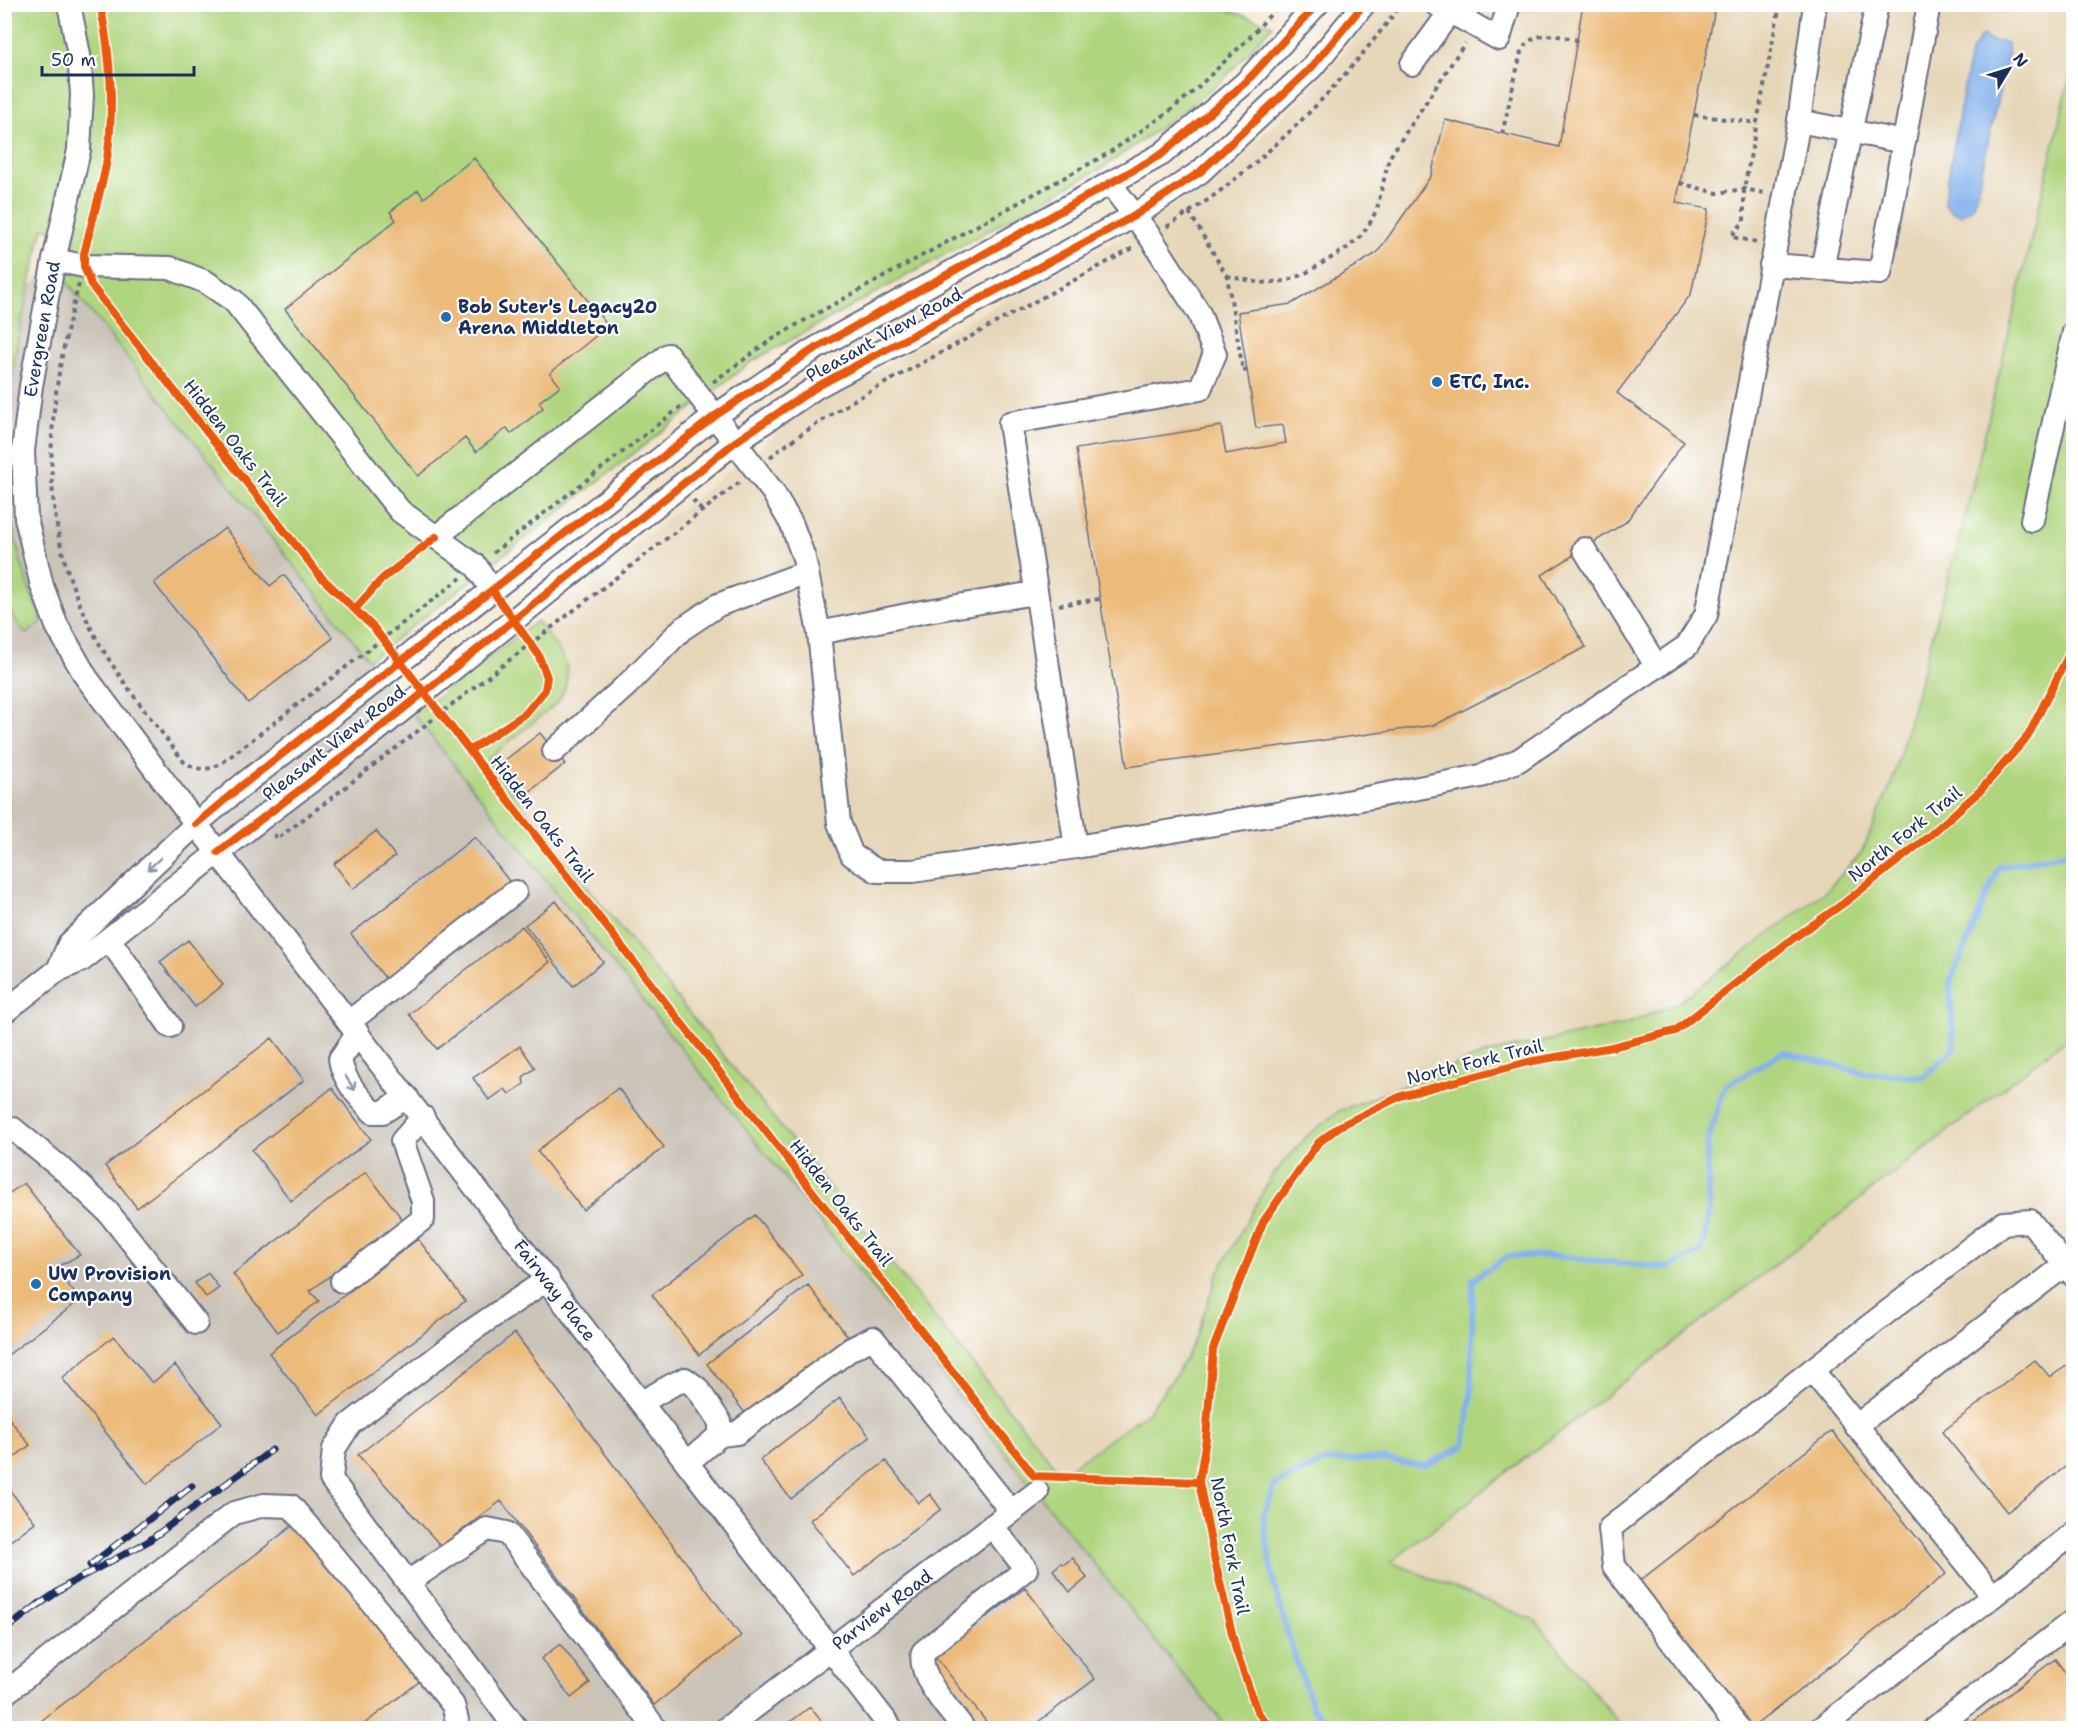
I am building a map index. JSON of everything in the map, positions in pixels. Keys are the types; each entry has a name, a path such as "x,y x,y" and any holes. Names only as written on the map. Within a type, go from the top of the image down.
{"street":[{"name":"Evergreen Road","path":"69,4 79,55 82,95 79,150 54,260 31,386 23,451 26,518 42,586 57,626 86,677 218,852"},
{"name":"Pleasant View Road","path":"58,970 69,944 196,824 240,787 715,416 811,351 1162,154 1246,82 1317,4"},
{"name":"Pleasant View Road","path":"4,1012 58,970 82,960 356,747 735,441 818,386 1134,216 1200,172 1312,67 1364,4"},
{"path":"1413,64 1443,8 1499,39 1509,4"},
{"path":"436,537 668,355 773,492 792,525 804,558 819,633 839,823 852,855 877,872 913,871 1076,848 1481,777 1519,760 1687,646 1706,615 1798,121 1815,4"},
{"path":"1822,269 1877,4"},
{"path":"1773,256 1822,269 1880,273 1929,4"},
{"path":"1798,121 1904,142"},
{"path":"1076,848 1010,423 1200,389 1215,354 1199,313 1150,238 1110,183"},
{"path":"54,260 84,266 170,268 206,282 234,301 400,511 476,566 492,590"},
{"path":"2032,520 2073,332"},
{"path":"1584,549 1657,667"},
{"path":"554,751 628,684 682,629 718,605 807,572"},
{"path":"819,633 922,612 1036,601"},
{"name":"Fairway Place","path":"218,852 891,1728"},
{"path":"407,1097 383,1112 373,1112 361,1099 342,1071 340,1059 353,1027 515,892"},
{"path":"109,939 170,1026"},
{"path":"342,1281 423,1219 423,1201 402,1141 423,1117"},
{"path":"7,1124 67,1173 108,1212 196,1323"},
{"path":"1738,1728 1614,1566 1610,1528 2003,1223 2030,1221 2069,1270 1856,1426"},
{"path":"516,1728 331,1479 334,1449 350,1424 471,1331 548,1280"},
{"path":"688,1462 720,1435 737,1433 852,1348 873,1338 1011,1511"},
{"path":"1812,1370 1993,1596"},
{"path":"642,1402 685,1379 697,1388 720,1422 720,1435"},
{"name":"Parview Road","path":"727,1728 1037,1492"},
{"path":"4,1694 234,1513 264,1505 291,1506 365,1594 453,1705 459,1728"},
{"path":"963,1728 926,1677 921,1660 923,1652 1026,1569 992,1526"},
{"path":"408,1582 487,1529 507,1533 655,1728"},
{"path":"1821,1728 2073,1533"},
{"path":"1935,1728 2073,1620"}],"path":[{"path":"262,818 277,839 533,646 800,435 854,400 1150,238 1234,180 1291,131 1366,51 1401,4"},
{"path":"1773,256 1732,237 1744,222 1744,189 1780,4"},
{"path":"1502,134 1521,52 1525,44 1538,36 1549,34 1577,40"},
{"path":"1227,276 1262,283 1286,281 1305,274 1346,249 1360,237 1377,209 1389,158 1466,42"},
{"path":"1694,115 1757,123"},
{"path":"1680,183 1717,193 1744,189 1784,197"},
{"path":"1189,212 1227,276 1243,371 1247,370"},
{"path":"1036,601 1100,599"},
{"path":"514,619 533,646"},
{"path":"374,628 388,646"},
{"path":"435,706 449,724"},
{"path":"222,763 240,787"}],"shaded area":[{"path":"1382,5 2073,5 2073,64 1965,517 1893,779 1862,852 1827,890 1676,1004 1626,1024 1484,1054 1339,1112 1308,1135 1217,1275 1197,1335 1176,1375 1147,1413 1061,1474 522,806 487,758 558,702 564,661 537,621 806,411 899,357 1123,237 1195,192 1278,122 1346,50"},
{"path":"53,265 1175,1665 1228,1728 5,1728 4,309"},
{"path":"2073,1033 2073,1728 1623,1728 1536,1621 1390,1562"}],"green space":[{"path":"1210,4 1273,25 1223,80 1105,166 751,362 369,660 67,282 75,238 43,228 16,349 6,441 7,491 13,529 42,622 26,634 5,606 5,5"},
{"path":"2073,64 2073,1034 1391,1562 1536,1621 1623,1728 1228,1728 1175,1665 414,715 537,621 564,659 567,678 564,689 558,702 488,759 522,806 1061,1474 1147,1413 1176,1375 1197,1335 1217,1275 1271,1177 1308,1135 1339,1111 1484,1054 1626,1024 1676,1004 1827,890 1862,852 1893,779 1965,517"}],"water":[{"path":"1982,35 1991,41 2007,43 2007,57 1977,192 1972,208 1960,215 1950,211 1944,202 1970,53"}],"building":[{"name":"ETC, Inc.","path":"1583,4 1716,4 1676,203 1709,209 1691,294 1617,393 1684,442 1626,522 1542,575 1586,647 1435,725 1127,767 1076,449 1221,426 1226,454 1286,443 1283,425 1256,428 1238,312 1291,304 1377,253 1431,176 1445,120 1559,147"},
{"name":"Bob Suter's Legacy20 Arena Middleton","path":"474,158 608,326 550,373 560,386 539,402 543,408 511,434 507,428 476,452 465,438 418,476 285,309 396,220 390,212 418,190 424,198"},
{"path":"225,528 270,586 284,575 333,638 248,703 154,583"},
{"path":"540,733 565,764 521,798 496,767"},
{"path":"376,831 395,856 353,889 334,864"},
{"path":"475,837 512,885 388,982 351,934"},
{"path":"556,901 603,962 573,986 525,925"},
{"path":"522,926 550,962 437,1049 409,1014"},
{"path":"188,940 223,985 195,1007 160,962"},
{"path":"272,1038 304,1080 137,1208 105,1166"},
{"path":"520,1046 535,1068 523,1077 524,1084 509,1094 505,1089 489,1100 473,1078"},
{"path":"332,1088 371,1139 291,1201 252,1150"},
{"path":"618,1088 664,1147 583,1210 537,1151"},
{"path":"366,1172 403,1220 310,1291 319,1301 278,1332 233,1274"},
{"name":"UW Provision Company","path":"24,1183 80,1255 55,1268 80,1300 4,1358 4,1197"},
{"path":"755,1215 802,1275 699,1355 652,1295"},
{"path":"418,1239 465,1301 318,1415 269,1353"},
{"path":"208,1273 219,1288 206,1297 195,1283"},
{"path":"808,1285 849,1338 748,1417 707,1364"},
{"path":"515,1333 741,1636 654,1705 501,1501 441,1546 358,1455"},
{"path":"114,1336 152,1383 175,1365 222,1423 147,1484 62,1378"},
{"path":"2035,1360 2050,1377 2074,1361 2074,1460 2007,1512 1942,1432"},
{"path":"840,1398 870,1437 791,1499 760,1460"},
{"path":"4,1412 30,1445 4,1465"},
{"path":"1832,1431 1946,1574 1752,1728 1637,1583"},
{"path":"886,1461 919,1503 930,1494 941,1509 854,1576 810,1520"},
{"path":"4,1483 35,1522 4,1546"},
{"path":"296,1523 424,1678 359,1728 32,1728"},
{"path":"1073,1558 1087,1578 1070,1592 1053,1570 1061,1563 1064,1564"},
{"path":"1025,1588 1095,1679 1030,1728 991,1728 935,1656"},
{"path":"560,1644 590,1683 571,1698 541,1659"},
{"path":"2055,1659 2074,1684 2074,1728 1965,1728"},
{"path":"810,1707 827,1728 782,1728"}],"waterway":[{"path":"1331,1728 1313,1709 1290,1642 1274,1584 1263,1515 1276,1484 1326,1461 1380,1459 1425,1466 1464,1446 1471,1396 1473,1279 1508,1256 1556,1256 1668,1268 1702,1252 1709,1211 1707,1144 1724,1087 1783,1052 1864,1073 1924,1077 1954,1048 1950,983 1999,867 2074,852"}],"railway":[{"path":"34,1608 72,1582 147,1542 272,1450"},
{"path":"90,1565 192,1486"},
{"path":"4,1631 40,1603"}],"cycle path":[{"name":"Hidden Oaks Trail","path":"100,4 107,43 111,105 106,165 84,254 84,266 91,285 320,576 374,628 1034,1476 1199,1482"},
{"path":"196,824 240,787 715,416 811,351 1162,154 1246,82 1317,4"},
{"path":"218,852 356,747 735,442 818,386 1134,216 1200,172 1312,67 1364,4"},
{"path":"355,609 382,579 436,537"},
{"path":"470,750 526,713 545,690 547,677 538,654 492,590"},
{"name":"North Fork Trail","path":"1270,1728 1257,1711 1236,1650 1199,1482 1206,1439 1213,1349 1263,1222 1318,1143 1340,1126 1401,1096 1528,1062 1612,1047 1675,1031 1928,837 1981,790 2028,736 2074,644"}],"place":[{"name":"Bob Suter's Legacy20 Arena Middleton","path":"446,317"},
{"name":"ETC, Inc.","path":"1437,382"},
{"name":"UW Provision Company","path":"36,1284"}]}
